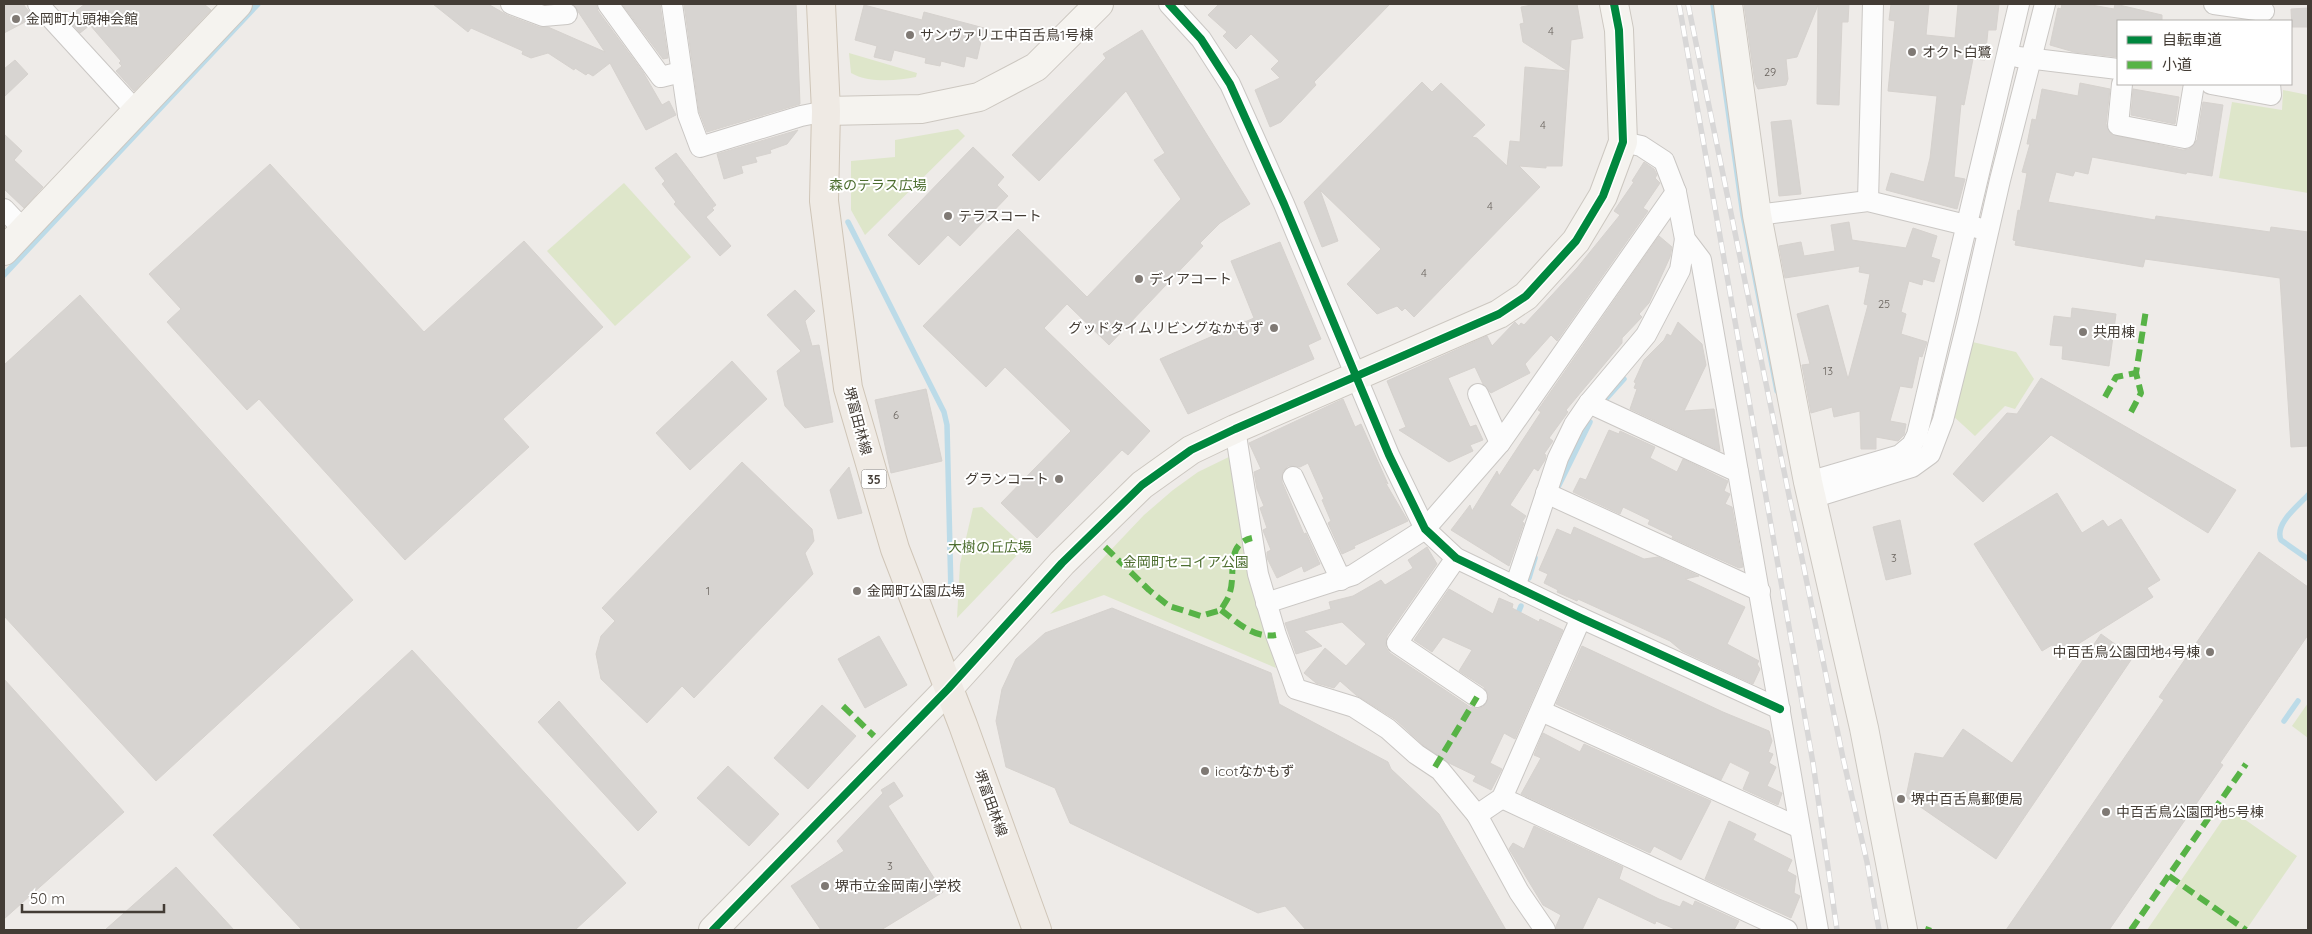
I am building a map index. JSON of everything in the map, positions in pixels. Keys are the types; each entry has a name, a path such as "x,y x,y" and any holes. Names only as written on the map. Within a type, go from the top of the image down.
{"main road":[{"name":"堺富田林線","path":"821,4 826,111 824,201 848,388 894,550 963,725 1037,930"}],"street":[{"path":"38,4 137,112"},
{"path":"4,251 238,4"},
{"path":"511,4 543,16 567,14"},
{"path":"608,4 661,77 681,72"},
{"path":"672,4 688,115 700,147 801,116 826,111 921,110 979,97 1036,66 1099,4"},
{"path":"1169,4 1201,39 1230,84 1284,204 1389,456 1425,529 1456,558 1580,618 1780,709"},
{"path":"713,930 948,689 1062,562 1142,485 1192,450 1235,429 1498,314 1526,296 1576,241 1603,196 1623,142 1619,30 1614,4"},
{"path":"1728,4 1757,215 1810,490 1873,770 1903,930"},
{"path":"1868,201 1873,4"},
{"path":"1810,490 1900,455 1912,445 1920,422 2019,4"},
{"path":"1810,490 1912,467 1930,454 1942,420 1966,329 1988,231 2046,4"},
{"path":"2214,4 2264,12"},
{"path":"2007,56 2117,69"},
{"path":"2122,85 2118,125 2185,138 2194,85"},
{"path":"2216,85 2271,95 2270,85"},
{"path":"1515,587 1558,458 1574,425 1589,403 1646,335 1680,270 1685,239 1676,192 1664,161 1641,146 1623,142"},
{"path":"1266,603 1353,575 1425,529 1500,443 1676,192"},
{"path":"1757,215 1868,201 1988,231"},
{"path":"4,209 24,230"},
{"path":"1685,239 1701,260 1818,930"},
{"path":"1478,394 1500,443"},
{"path":"1589,403 1738,472"},
{"path":"1235,429 1258,574 1266,603 1296,689 1354,707 1388,728 1416,754 1440,770 1477,815 1519,892 1545,930"},
{"path":"1293,477 1341,580"},
{"path":"1546,494 1760,592"},
{"path":"1456,558 1397,643 1477,697"},
{"path":"1477,815 1502,798 1580,618"},
{"path":"1541,711 1800,828"},
{"path":"1502,798 1787,930"}],"green space":[{"path":"849,53 917,73 916,77 874,80 858,76 851,73"},
{"path":"2283,90 2308,95 2308,193 2219,178 2232,102 2282,110"},
{"name":"森のテラス広場","path":"958,129 965,136 865,235 851,210 851,161 895,157 895,140"},
{"path":"624,183 691,257 615,326 547,251"},
{"path":"1968,341 2016,352 2034,379 2015,409 2005,406 1975,436 1952,415"},
{"name":"金岡町セコイア公園","path":"1233,455 1252,580 1276,668 1104,595 1050,614 1144,515 1198,472"},
{"name":"大樹の丘広場","path":"982,507 1025,547 957,618 960,564 973,508"},
{"path":"2308,703 2308,738 2292,726"},
{"path":"2230,809 2297,856 2246,930 2147,930"}],"building":[{"name":"金岡町九頭神会館","path":"4,4 23,4 31,14 25,22 4,33"},
{"path":"85,4 204,4 211,10 134,91 116,71 122,66 119,63 121,61 90,25 80,33 67,18"},
{"path":"433,4 488,4 507,15 539,27 548,27 605,52 573,4 596,4 598,11 643,72 662,105 669,101 676,115 646,130 610,63 593,76 588,73 586,75 575,68 574,70 548,53 531,58 522,54 523,51 471,28 468,32"},
{"path":"622,4 660,4 668,58 663,59"},
{"path":"684,4 796,4 800,104 707,132 699,111"},
{"path":"1219,4 1390,4 1314,82 1316,85 1281,122 1270,127 1255,90 1280,78 1271,69 1279,61 1251,34 1236,49 1223,36 1227,32 1208,15"},
{"path":"1537,4 1577,4 1583,38 1571,40 1562,166 1546,166 1546,168 1519,166 1540,187 1414,317 1405,308 1402,311 1397,306 1377,314 1347,284 1381,249 1320,190 1338,241 1322,247 1304,202 1422,82 1432,92 1441,83 1485,125 1472,137 1477,138 1507,166 1510,141 1520,142 1525,67 1568,71 1523,42 1520,24 1524,23 1521,7"},
{"path":"1744,4 1849,4 1848,22 1842,22 1839,105 1817,104 1818,5 1797,57 1786,59 1788,79 1786,85 1758,89 1755,83"},
{"path":"1891,4 1929,4 1926,35 1955,38 1958,4 1999,4 1996,30 1988,30 1985,60 1973,59 1964,105 1961,104 1954,177 1965,179 1957,209 1886,190 1891,173 1924,182 1930,158 1937,96 1888,91 1895,21 1889,20"},
{"path":"2062,4 2086,4 2114,9 2115,4 2162,15 2162,20 2117,20 2117,57 2074,52 2050,45 2058,8 2061,9"},
{"name":"サンヴァリエ中百舌鳥1号棟","path":"864,5 922,20 924,12 984,28 977,59 966,56 964,67 941,61 940,66 925,63 926,58 894,50 891,61 874,57 877,46 855,40"},
{"path":"2308,8 2308,27 2292,27 2291,9"},
{"path":"1142,30 1250,204 1220,223 1200,243 1203,246 1109,345 1067,304 1044,328 1150,431 1128,455 1122,450 1037,538 1001,503 1071,431 1005,367 986,387 923,326 1018,229 1087,297 1181,199 1154,160 1165,153 1126,91 1039,181 1012,155 1106,58 1103,54"},
{"path":"15,60 28,74 4,97 4,69"},
{"path":"2080,83 2110,89 2106,124 2111,134 2183,150 2189,149 2197,140 2203,102 2223,105 2212,176 2187,172 2186,174 2092,157 2088,174 2075,171 2073,176 2056,172 2048,202 2155,220 2156,216 2270,232 2271,227 2308,232 2308,446 2291,447 2280,278 2145,259 2143,267 2015,245 2016,241 2013,240 2018,210 2020,211 2027,173 2022,172 2030,144 2027,144 2032,119 2036,120 2042,89 2078,96"},
{"path":"2133,89 2179,97 2175,124 2131,115"},
{"path":"1791,120 1801,194 1779,196 1771,122"},
{"path":"798,130 787,144 770,150 771,153 755,157 757,162 741,166 743,173 724,179 717,154"},
{"path":"4,134 22,151 14,160 43,187 24,208 4,189"},
{"name":"テラスコート","path":"973,147 1004,177 997,185 1008,196 960,246 948,235 919,265 888,235"},
{"path":"676,153 716,205 712,208 714,210 706,217 731,246 720,256 674,204 676,202 662,184 665,181 655,168"},
{"path":"1644,162 1654,169 1657,175 1655,178 1660,183 1643,208 1648,211 1557,341 1551,335 1525,364 1530,373 1491,393 1483,384 1475,367 1448,378 1470,427 1476,425 1483,440 1470,445 1473,451 1449,462 1399,430 1406,427 1387,381 1487,336 1492,346 1515,322 1519,326 1521,323 1524,325 1577,268 1620,215 1614,211 1634,182 1632,181"},
{"path":"270,164 424,332 524,241 603,327 503,419 529,447 405,560 259,399 247,410 167,322 181,309 149,274"},
{"path":"1849,222 1852,240 1906,248 1913,228 1937,236 1931,257 1940,260 1934,282 1923,279 1922,285 1909,281 1901,312 1906,314 1901,334 1927,342 1922,357 1919,356 1912,388 1900,386 1890,421 1906,424 1904,435 1898,441 1876,437 1876,449 1861,449 1860,411 1834,417 1832,407 1811,413 1802,365 1810,364 1797,314 1828,305 1848,379 1868,305 1864,304 1870,274 1859,272 1860,266 1785,278 1779,246 1801,242 1804,256 1835,251 1831,225"},
{"path":"1659,236 1672,247 1670,257 1649,303 1639,314 1642,317 1622,338 1622,343 1566,410 1568,412 1549,438 1553,441 1544,454 1546,455 1545,460 1538,471 1534,468 1510,505 1526,516 1522,522 1524,523 1509,566 1451,530 1470,505 1472,511 1497,471 1499,476 1541,412 1538,410"},
{"name":"グッドタイムリビングなかもず","path":"1280,242 1321,339 1308,345 1314,359 1188,414 1160,359 1254,318 1231,261"},
{"path":"795,290 815,311 805,321 812,346 819,345 833,422 805,428 785,406 777,371 801,351 767,315"},
{"path":"80,295 353,600 156,781 4,616 4,365"},
{"name":"共用棟","path":"2072,308 2116,314 2109,366 2062,359 2063,346 2050,345 2054,316 2071,318"},
{"path":"1678,322 1702,344 1706,365 1684,411 1714,409 1720,451 1630,409 1637,389 1634,388 1636,383 1634,382 1644,360 1664,340 1667,334 1671,336"},
{"path":"732,361 767,399 690,470 656,433"},
{"path":"2041,378 2236,490 2208,533 2051,435 1983,502 1953,474 2007,413 2017,414"},
{"path":"926,389 942,461 891,473 875,400"},
{"path":"1343,399 1355,427 1361,424 1388,484 1385,482 1408,521 1354,546 1355,548 1342,554 1328,523 1331,521 1322,500 1324,499 1308,463 1300,467 1288,466 1283,471 1282,482 1304,534 1306,533 1320,564 1304,572 1302,566 1277,578 1267,558 1267,552 1271,550 1263,530 1267,528 1260,508 1264,506 1257,489 1254,472 1261,469 1249,443"},
{"path":"1609,430 1619,434 1620,431 1655,447 1650,458 1677,472 1683,459 1728,481 1724,491 1730,494 1725,504 1732,507 1743,567 1739,568 1672,538 1673,536 1648,524 1650,520 1623,507 1620,514 1573,492 1580,478 1586,480"},
{"path":"742,462 812,529 814,541 805,553 813,574 694,698 682,686 647,723 601,679 596,654 601,636 615,621 602,608"},
{"path":"849,467 862,513 838,519 830,490"},
{"path":"2057,493 2082,533 2103,520 2108,527 2121,519 2160,580 2147,588 2153,597 2059,656 2052,645 2042,651 1974,544"},
{"path":"1900,520 1911,574 1886,580 1873,527"},
{"path":"1574,527 1644,559 1658,557 1699,576 1685,579 1745,607 1727,644 1759,661 1757,664 1760,669 1753,684 1682,651 1670,641 1578,599 1577,601 1557,592 1558,590 1544,583 1548,574 1539,570 1557,529 1571,535"},
{"path":"1427,547 1437,564 1387,636 1386,648 1390,653 1470,707 1477,709 1483,707 1489,697 1484,687 1459,671 1472,650 1443,637 1432,652 1414,640 1449,589 1493,614 1499,598 1513,604 1512,608 1539,622 1540,619 1563,630 1515,739 1504,733 1490,763 1502,769 1491,790 1473,781 1476,776 1449,763 1423,745 1396,720 1356,695 1340,681 1334,688 1316,683 1304,673 1325,648 1346,666 1366,644 1342,622 1304,631 1322,646 1296,654 1285,623 1331,609 1329,602 1353,596 1381,580 1385,585 1413,568 1408,560"},
{"path":"2259,552 2308,587 2308,635 2220,763 2223,765 2109,930 2006,930 2164,700 2159,697"},
{"name":"icotなかもず","path":"1112,608 1271,673 1279,704 1388,762 1391,769 1439,814 1506,930 1306,930 1285,906 1258,913 1070,823 1055,788 1006,767 996,721 1002,689 1016,659 1045,633"},
{"path":"2101,634 2133,657 1996,859 1906,797 1915,753 1943,758 1963,729 2012,763"},
{"path":"879,636 907,685 865,708 838,659"},
{"path":"1582,646 1723,712 1769,731 1772,741 1768,752 1773,754 1769,763 1776,767 1767,786 1782,793 1778,805 1743,789 1750,772 1730,762 1721,780 1556,704"},
{"path":"412,650 626,883 575,930 302,930 213,835"},
{"path":"4,679 124,812 4,919"},
{"path":"559,701 657,812 638,831 538,722"},
{"path":"822,705 856,736 808,789 774,758"},
{"path":"1543,733 1580,752 1584,744 1711,801 1681,860 1654,846 1650,853 1521,794 1541,758 1534,755"},
{"path":"728,766 779,814 749,846 697,798"},
{"path":"894,782 903,796 888,806 943,892 881,930 821,930 791,886 844,851 837,841 883,793 881,790"},
{"path":"1729,821 1756,834 1753,840 1792,860 1787,871 1796,876 1794,893 1800,896 1791,918 1705,879"},
{"path":"1534,826 1623,867 1619,879 1659,899 1680,907 1683,901 1693,906 1695,901 1739,921 1734,930 1677,930 1656,921 1655,924 1598,897 1582,930 1557,930 1556,926 1561,915 1543,905 1509,849 1513,843 1524,849"},
{"path":"176,867 234,930 105,930"}],"waterway":[{"path":"4,275 258,4"},
{"path":"1713,4 1743,215 1777,391"},
{"path":"848,222 944,412 947,425 951,593"},
{"path":"1606,399 1624,379"},
{"path":"1558,487 1590,422"},
{"path":"2308,495 2288,516 2281,528 2280,534 2281,540 2308,559"},
{"path":"1529,578 1535,558"},
{"path":"1516,618 1521,606"},
{"path":"2284,721 2298,701"}],"railway":[{"path":"1679,4 1813,763 1837,930"},
{"path":"1688,4 1843,758 1867,862 1879,930"}],"marked path":[{"path":"2131,412 2141,393 2136,373 2146,310"},
{"path":"2105,397 2116,377 2136,373"},
{"path":"1105,547 1149,590 1169,606 1201,616 1221,610 1230,592 1233,560 1238,546 1252,538"},
{"path":"1221,610 1253,632 1268,636 1276,635"},
{"path":"1435,767 1477,697"},
{"path":"843,706 874,736"},
{"path":"2131,930 2246,764"},
{"path":"2169,876 2246,930"}],"cycle path":[{"path":"1169,4 1201,39 1230,84 1284,204 1389,455 1425,529 1456,558 1581,618 1780,709"},
{"path":"713,930 948,689 1062,563 1142,485 1191,450 1499,314 1526,296 1576,241 1603,196 1623,142 1619,30 1614,4"}],"place":[{"name":"金岡町九頭神会館","path":"16,19"},
{"name":"サンヴァリエ中百舌鳥1号棟","path":"910,35"},
{"name":"オクト白鷺","path":"1912,52"},
{"name":"テラスコート","path":"948,216"},
{"name":"ディアコート","path":"1139,279"},
{"name":"グッドタイムリビングなかもず","path":"1274,328"},
{"name":"共用棟","path":"2083,332"},
{"name":"グランコート","path":"1059,479"},
{"name":"金岡町公園広場","path":"857,591"},
{"name":"中百舌鳥公園団地4号棟","path":"2210,652"},
{"name":"icotなかもず","path":"1205,771"},
{"name":"堺中百舌鳥郵便局","path":"1901,799"},
{"name":"中百舌鳥公園団地5号棟","path":"2106,812"},
{"name":"堺市立金岡南小学校","path":"825,886"}]}
